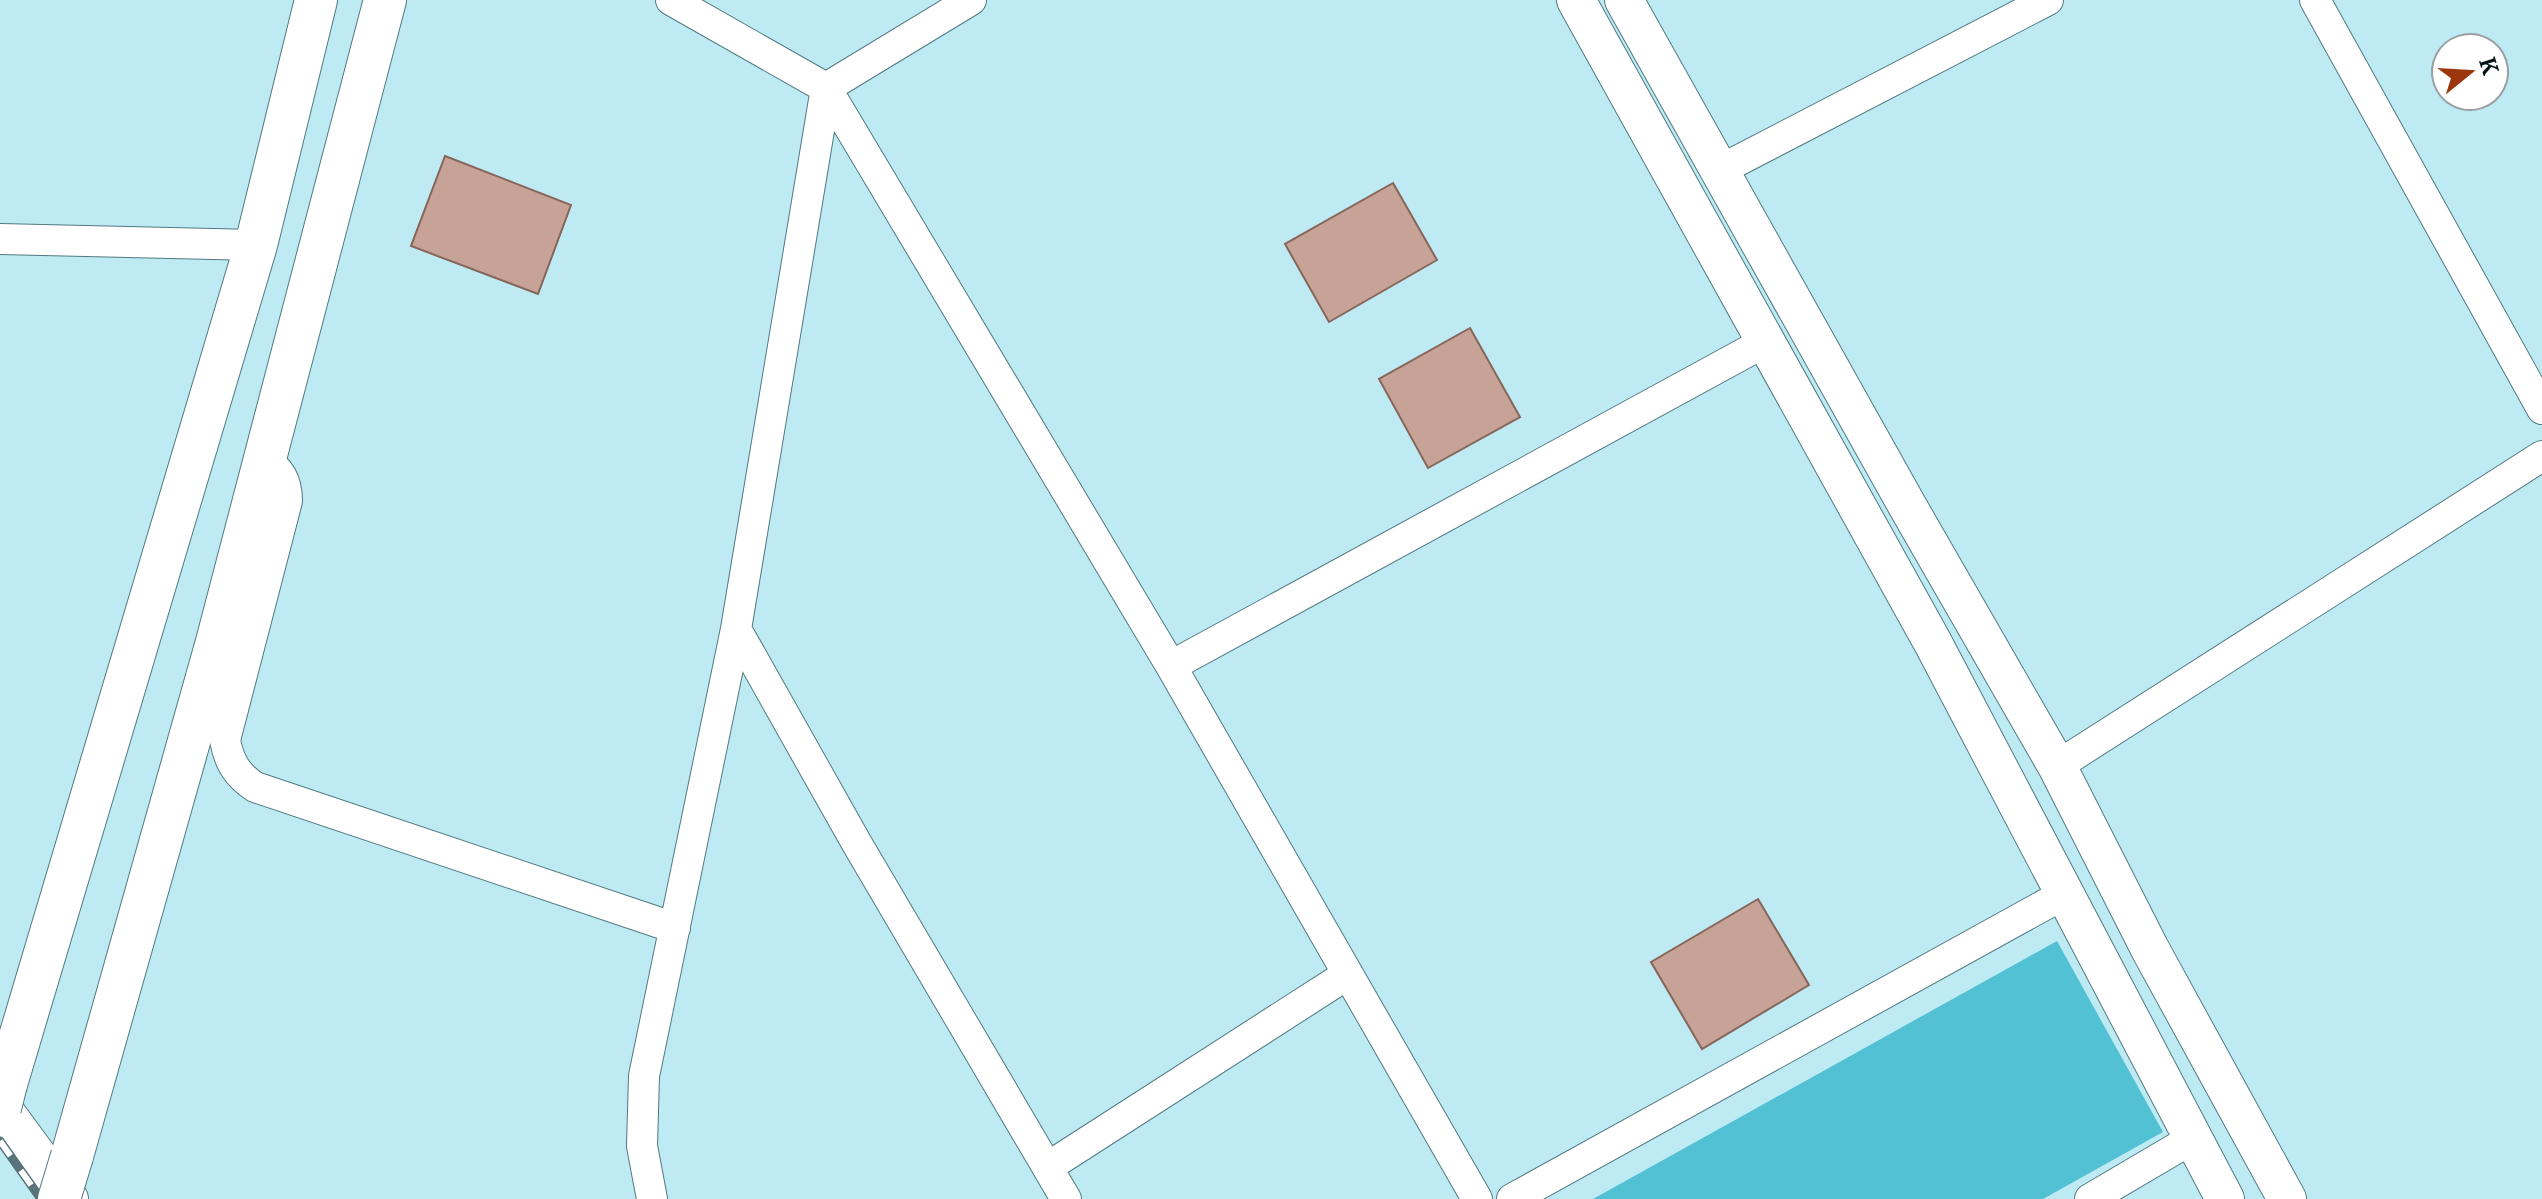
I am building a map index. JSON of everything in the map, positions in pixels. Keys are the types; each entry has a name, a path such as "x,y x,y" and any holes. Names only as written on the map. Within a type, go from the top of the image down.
{"main road":[{"path":"2,1099 256,245 316,0"},
{"path":"59,1199 217,642 385,0"}],"street":[{"path":"671,0 826,88 1171,666 1477,1199"},
{"path":"652,1199 642,1146 644,1076 736,629 826,88 971,0"},
{"path":"1576,0 1933,643 2225,1199"},
{"path":"1624,0 2057,766 2150,949 2287,1199"},
{"path":"1720,170 2048,0"},
{"path":"2315,0 2542,409"},
{"path":"0,239 256,245"},
{"path":"1171,666 1765,342"},
{"path":"2057,766 2542,456"},
{"path":"264,460 273,465 285,481 287,501 225,740 227,754 243,779 255,787 675,928"},
{"path":"736,629 856,842 1066,1199"},
{"path":"1512,1199 2066,893"},
{"path":"1048,1167 1348,974"},
{"path":"2,1099 69,1199"},
{"path":"2090,1199 2192,1139"}],"shaded area":[{"path":"2057,941 2163,1132 2043,1199 1593,1199"}],"building":[{"path":"445,156 571,205 538,294 411,246"},
{"path":"1393,183 1437,260 1329,322 1285,244"},
{"path":"1470,328 1520,417 1428,468 1379,379"},
{"path":"1758,899 1809,985 1702,1049 1651,962"}],"railway":[{"path":"0,1141 41,1199"}]}
